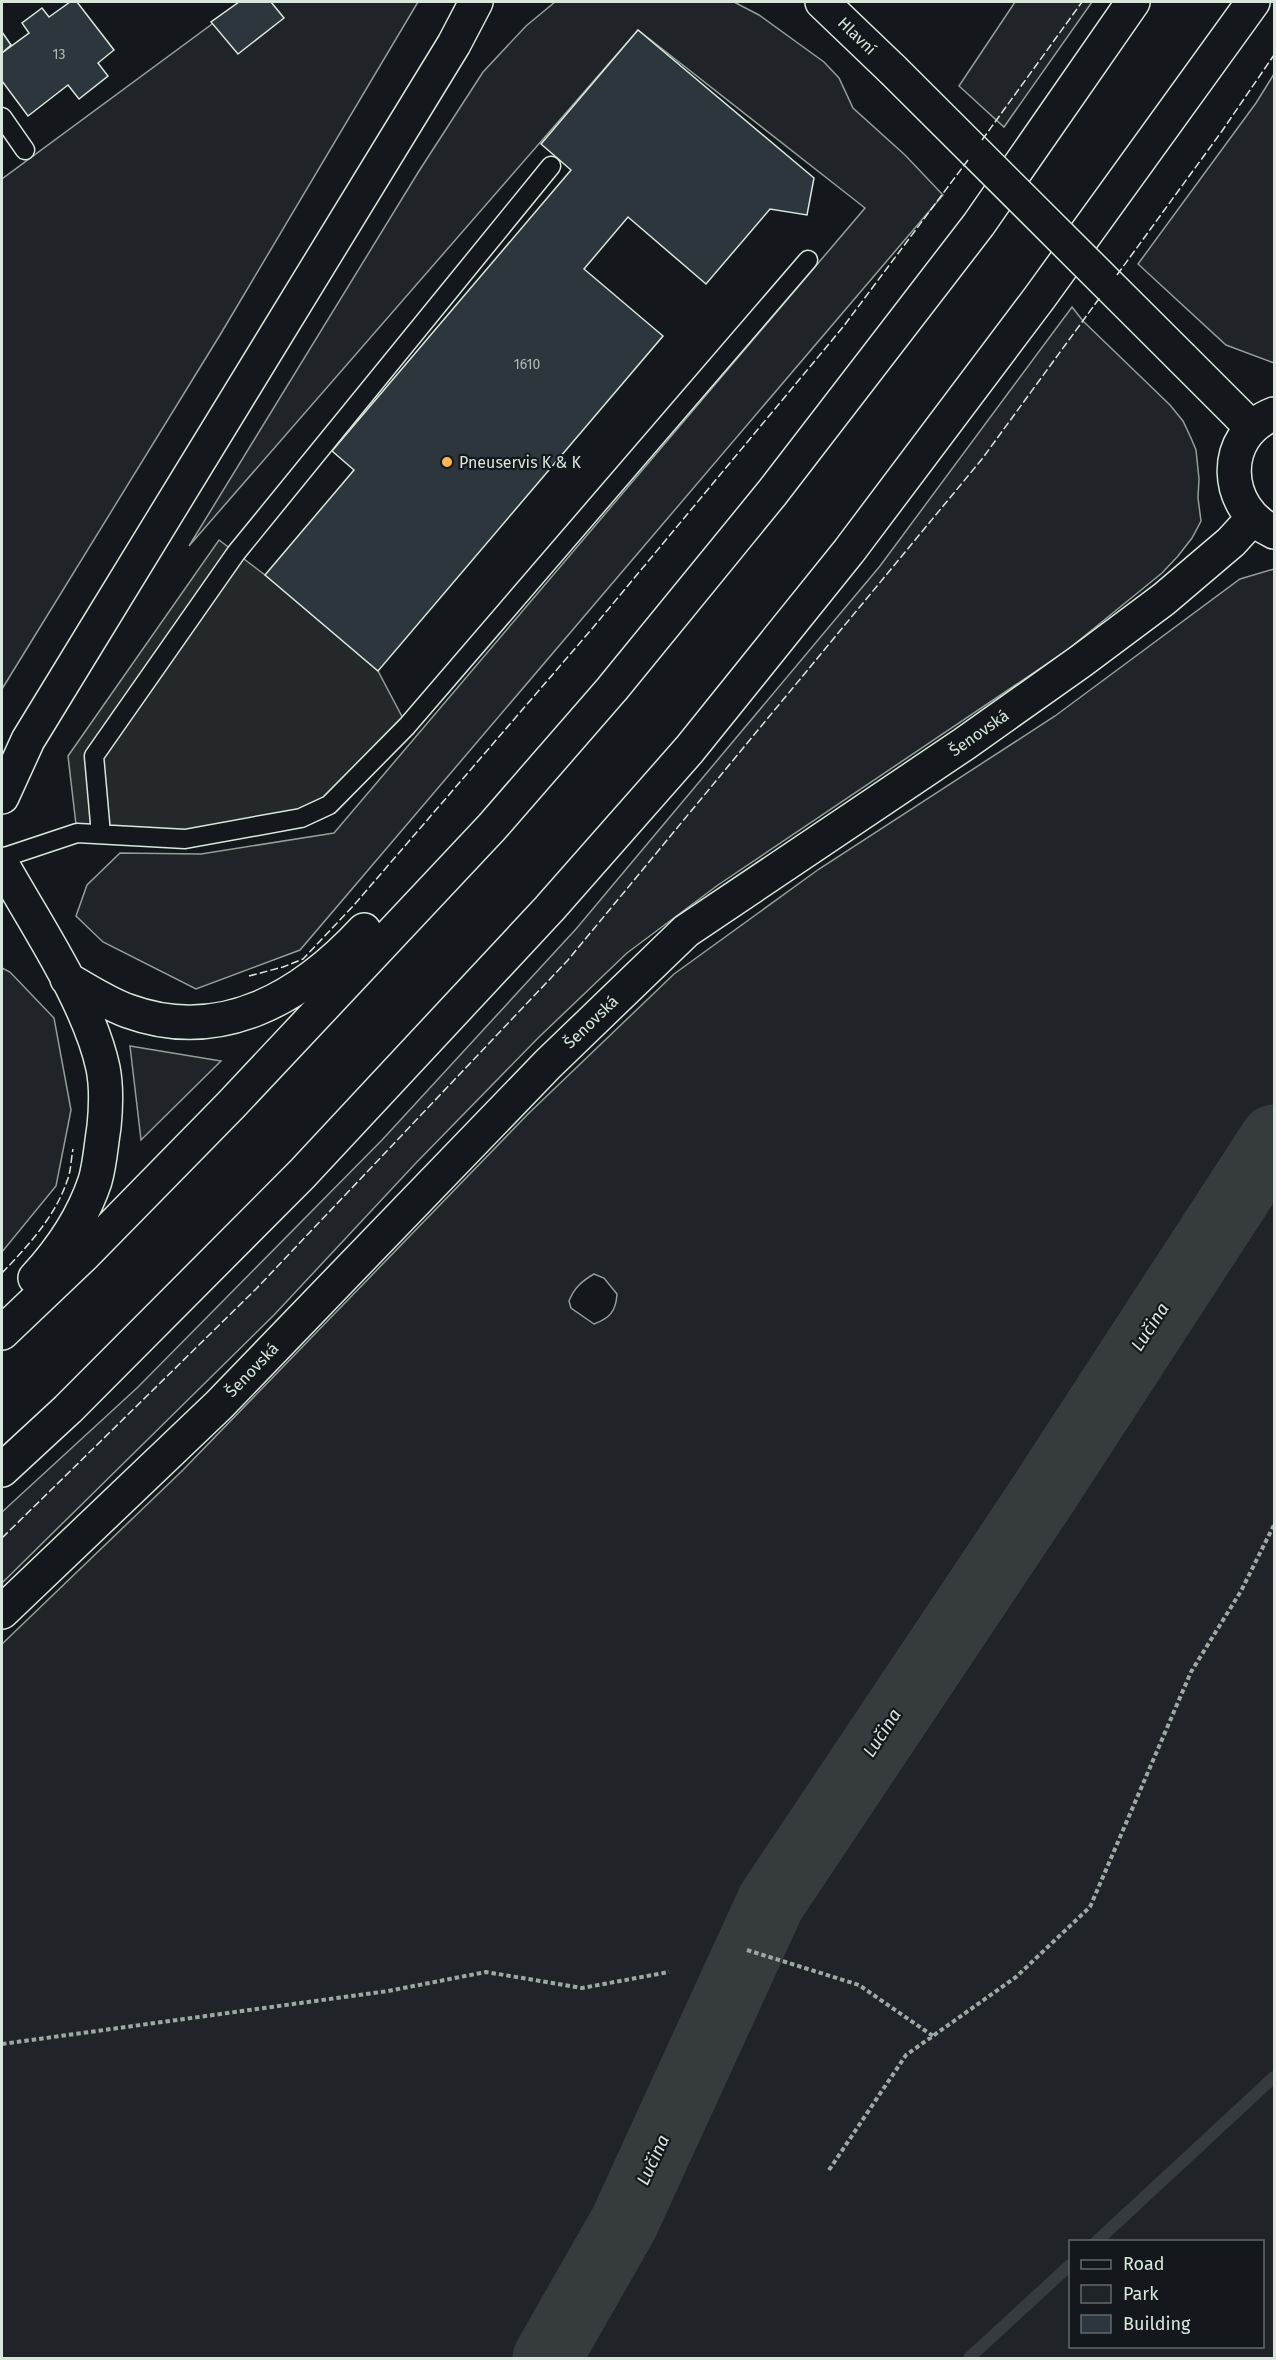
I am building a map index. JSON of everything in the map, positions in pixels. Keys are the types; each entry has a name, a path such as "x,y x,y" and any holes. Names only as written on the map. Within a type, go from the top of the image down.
{"main road":[{"path":"2,797 28,740 454,44 476,2"},
{"path":"454,44 494,2"},
{"name":"Hlavní","path":"822,2 1182,358 1264,421"},
{"path":"2,1333 85,1254 230,1106 492,827 612,689 772,493 979,225 1134,2"},
{"path":"2,1470 68,1409 302,1174 549,909 689,750 856,542 1040,297 1253,2"},
{"path":"1264,421 1238,449 1234,474 1239,498 1264,525"},
{"name":"Šenovská","path":"2,1612 219,1405 548,1064 686,931 964,744 1164,599 1231,542 1264,525"},
{"path":"67,979 128,1011 167,1021 203,1021 243,1014 261,1008 298,988 337,959 428,861 492,827"},
{"path":"2,864 67,979 99,1054 105,1081 106,1111 95,1180 70,1232 48,1264 2,1315"}],"lane":[{"path":"2,117 25,150"},
{"path":"101,834 94,756 236,553 551,166"},
{"path":"2,858 78,833 185,839 302,818 329,806 407,726 808,260"}],"path":[{"path":"829,2170 906,2055 1016,1977 1090,1907 1191,1672 1242,1591 1275,1525"},
{"path":"747,1950 859,1985 933,2036"},
{"path":"2,2044 388,1991 486,1972 582,1988 669,1972"}],"green space":[{"path":"242,2 418,2 220,335 2,689 2,179"},
{"path":"555,2 734,2 759,15 824,62 839,78 853,108 905,155 943,195 300,950 196,989 103,942 76,916 87,885 120,853 201,854 334,833 865,208 638,30 189,546 419,171 483,72 526,26"},
{"path":"1015,2 1092,2 1004,127 959,86"},
{"path":"1274,74 1274,363 1226,345 1138,264 1256,103"},
{"path":"1072,307 1083,321 1170,405 1183,421 1191,438 1196,450 1201,521 1192,538 1178,556 1162,573 1066,651 718,885 627,953 538,1038 415,1164 274,1315 2,1583 2,1512 138,1387 382,1140 576,929 880,566"},
{"path":"1274,569 1274,2358 2,2358 2,1644 183,1470 528,1114 674,974 819,869 1055,716 1240,579","holes":["594,1274 604,1278 617,1294 615,1305 611,1313 594,1324 571,1308 569,1301 573,1292 586,1279"]},
{"path":"2,968 10,972 54,1018 71,1110 56,1186 2,1252"},
{"path":"130,1046 221,1061 141,1140"}],"shaded area":[{"path":"219,540 265,575 378,671 407,726 329,805 185,839 77,833 68,756"}],"building":[{"path":"70,2 77,2 114,50 98,63 108,76 79,99 68,85 28,116 2,81 2,53 29,33 22,23 42,8 49,17"},
{"path":"239,2 271,2 284,18 238,54 211,22"},
{"path":"638,30 814,178 807,215 770,209 706,284 628,217 584,269 663,336 378,671 265,575 354,470 332,451 571,170 541,144"},
{"path":"2,32 11,45 2,53"}],"waterway":[{"name":"Lučina","path":"547,2358 624,2223 771,1902 1040,1499 1274,1139"},
{"path":"1098,2240 1274,2077"},
{"path":"969,2358 1069,2266"}],"fence":[{"path":"982,140 1082,2"},
{"path":"1117,275 1222,131 1274,55"},
{"path":"249,976 303,959 354,905 591,630 843,327 968,160"},
{"path":"2,1538 256,1289 568,960 982,459 1101,296"},
{"path":"2,1273 30,1242 55,1207 68,1177 73,1149"}],"place":[{"name":"Pneuservis K & K","path":"447,462"}]}
